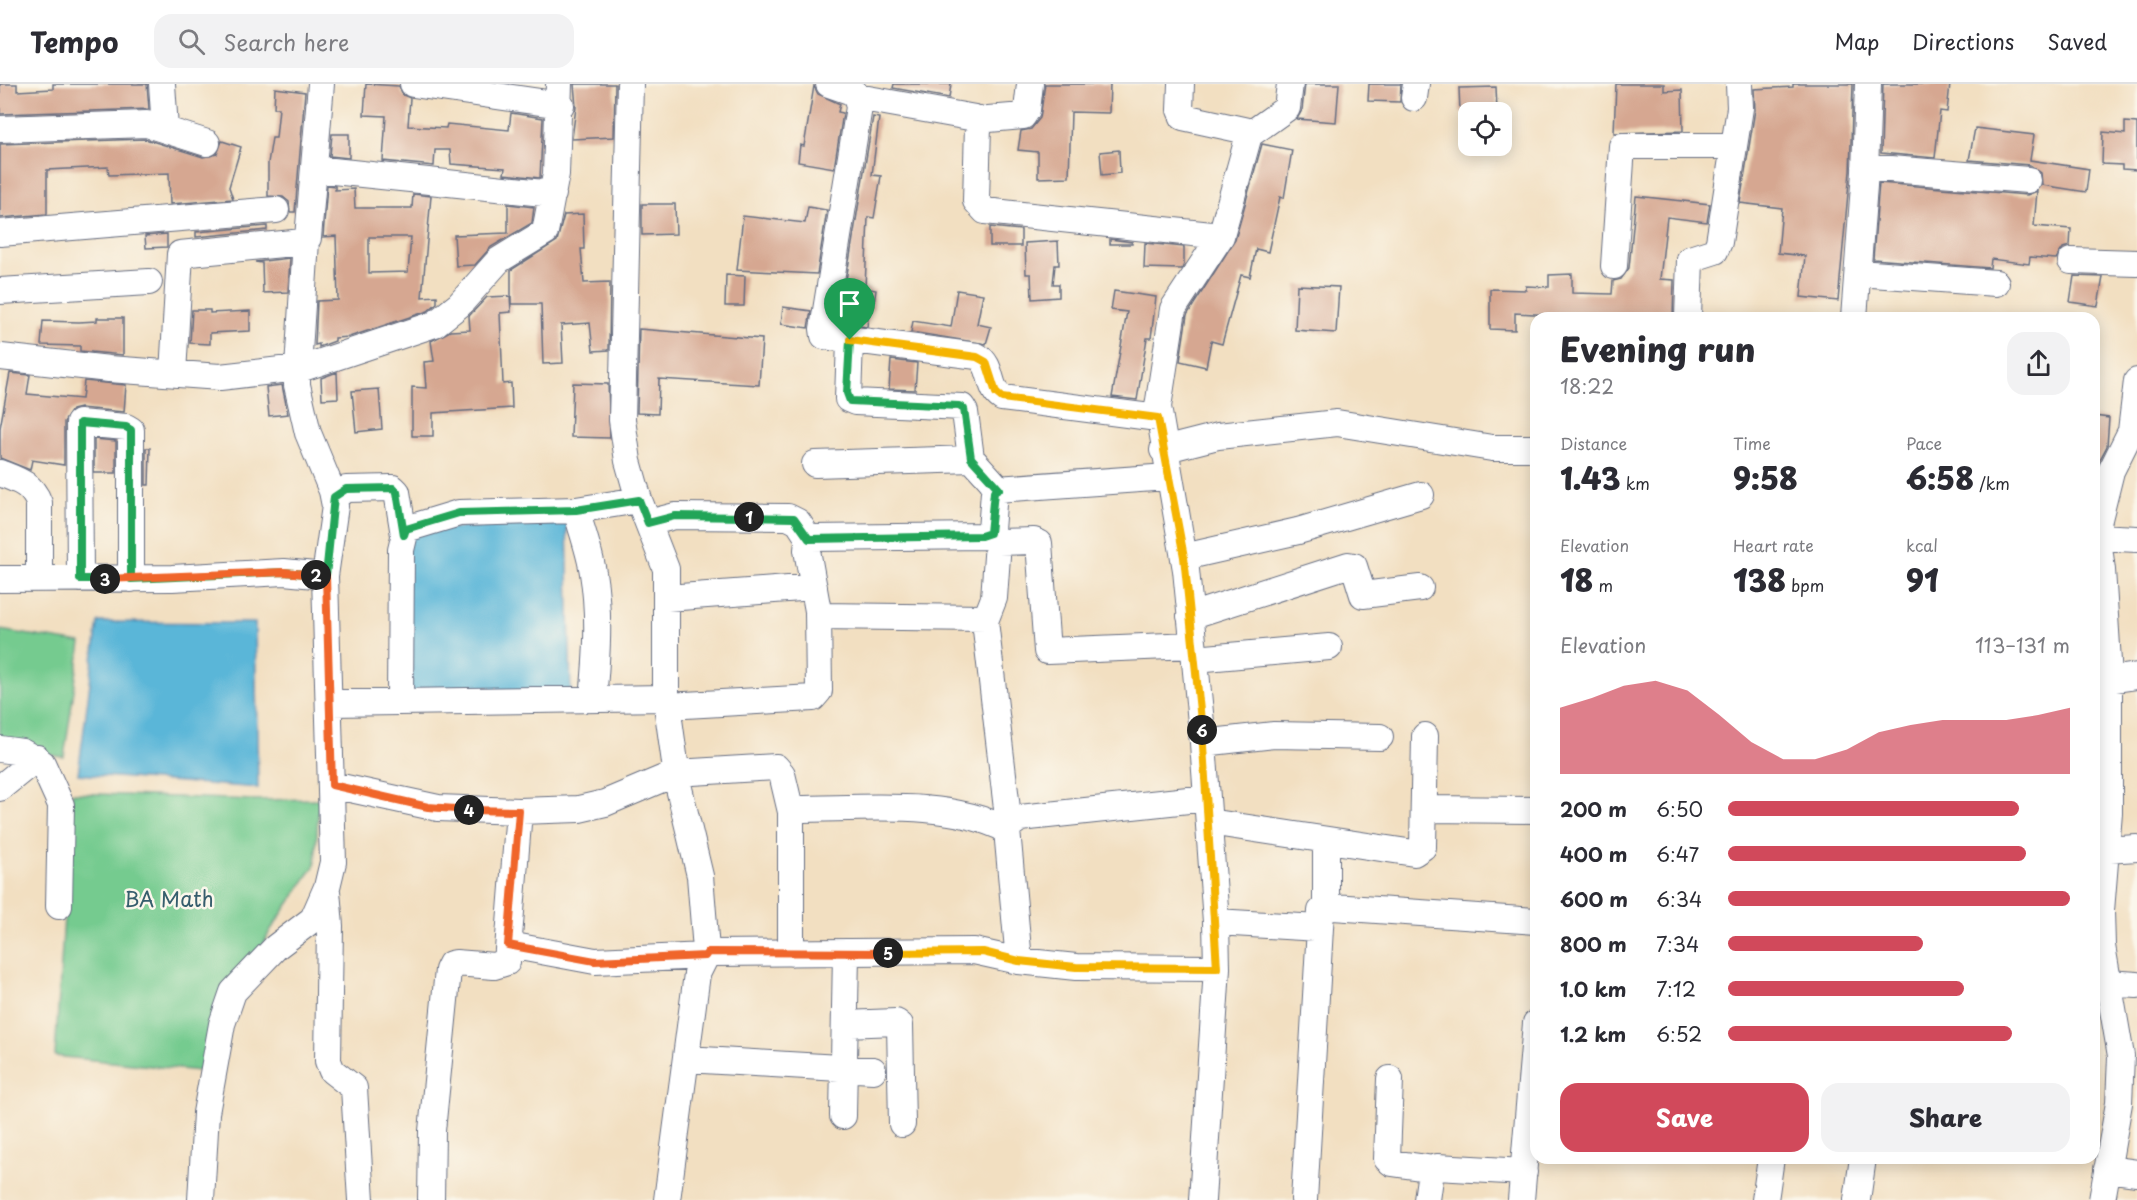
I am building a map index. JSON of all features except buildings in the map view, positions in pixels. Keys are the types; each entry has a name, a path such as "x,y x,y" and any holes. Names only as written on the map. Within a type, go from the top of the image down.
{"street":[{"path":"162,84 165,129"},
{"path":"201,1200 207,1113 222,1024 233,992 276,947 313,919 327,887 333,862 331,703 326,576 334,497 308,434 297,385 306,241 309,235 321,84"},
{"path":"1,357 220,377 298,368 435,324 459,305 499,260 545,232 553,194 560,94 413,84"},
{"path":"630,84 622,420 628,461 643,512 666,569 667,702 676,774 700,876 706,954 697,974 667,1200"},
{"path":"828,84 852,91 857,97 859,107 823,330 824,336 977,357 986,362 996,393 1002,398 1158,418"},
{"path":"857,97 977,120 1023,116 1027,110 1030,84"},
{"path":"1180,84 1180,110 1183,117 1252,132"},
{"path":"1202,1200 1217,968 1216,922 1203,743 1184,557 1158,418 1170,316 1221,236 1252,132 1287,108 1290,84"},
{"path":"1688,312 1690,260 1718,248 1740,108 1738,84"},
{"path":"1855,312 1865,167 1868,84"},
{"path":"977,120 976,201 981,209 1221,236"},
{"path":"0,129 147,124 207,143"},
{"path":"1614,266 1622,146 1734,146"},
{"path":"1865,167 2028,180"},
{"path":"314,169 553,194"},
{"path":"0,233 276,210"},
{"path":"173,374 180,254 306,241"},
{"path":"2071,261 2137,263"},
{"path":"1858,273 1996,283"},
{"path":"0,291 149,282"},
{"path":"0,340 0,374"},
{"path":"850,340 848,399 855,402 962,407 965,412 972,459 999,489"},
{"path":"2100,515 2111,471 2131,431 2137,381"},
{"path":"80,579 80,423 126,427 131,430 131,579"},
{"path":"1163,450 1218,436 1338,423 1492,448 1530,448"},
{"path":"815,464 972,459"},
{"path":"0,473 26,484 39,503 39,579"},
{"path":"809,539 986,536 991,530 994,492 999,489 1168,477"},
{"path":"334,497 346,489 393,488 397,492 404,535"},
{"path":"1184,557 1298,531 1421,495"},
{"path":"576,510 593,571 597,613 598,653 592,699"},
{"path":"331,703 400,702 592,699 667,702 813,699 819,692 818,616 807,550 809,539 796,520 788,517 675,516 643,512 576,510 459,513 406,529 401,550 400,702"},
{"path":"2100,535 2137,539"},
{"path":"1019,961 1009,836 986,618 994,598 998,542 1034,541 1039,543 1047,651 1194,652 1329,647"},
{"path":"1190,616 1348,565 1354,566 1363,596 1420,588"},
{"path":"2100,568 2107,615 2100,923"},
{"path":"0,579 131,579 284,572 326,576"},
{"path":"667,598 814,587"},
{"path":"818,616 986,618"},
{"path":"2104,668 2137,676"},
{"path":"1203,743 1274,735 1380,737"},
{"path":"791,812 797,809 919,810 958,814 1007,827 1024,817 1208,810 1326,840 1414,853 1423,847 1425,736"},
{"path":"0,749 22,752 37,758 42,763 62,811 59,906"},
{"path":"0,788 37,758"},
{"path":"332,785 438,808 519,811 585,809 676,774 779,768 791,812 791,953"},
{"path":"1424,809 1530,810"},
{"path":"431,1200 432,1131 448,970 451,964 456,963 494,966 505,964 519,811"},
{"path":"1304,1200 1326,840"},
{"path":"2102,841 2137,848"},
{"path":"327,887 330,926 328,1061 332,1071 354,1088 361,1200"},
{"path":"1216,922 1323,917 1530,921"},
{"path":"508,945 595,961 706,954 974,951 1019,961 1076,967 1217,968"},
{"path":"843,1116 846,953"},
{"path":"2100,953 2109,983 2105,1018 2121,1056 2119,1103 2102,1200"},
{"path":"2109,983 2137,985"},
{"path":"845,1024 896,1022 900,1025 902,1125"},
{"path":"686,1059 873,1070"},
{"path":"1390,1079 1387,1159 1392,1162 1434,1169 1442,1166 1524,1173"},
{"path":"1521,1200 1530,1099"},
{"path":"1765,1200 1770,1164"},
{"path":"1857,1200 1862,1164"},
{"path":"1427,1200 1434,1169"},
{"path":"2107,1169 2137,1173"}],"green space":[{"path":"0,630 81,643 64,757 0,748"},
{"name":"BA Math","path":"72,793 254,800 319,799 315,865 270,931 199,1071 55,1056"}],"water":[{"path":"567,523 571,697 406,701 408,530"},
{"path":"98,622 255,623 258,788 78,774"}],"route":[{"path":"850,340 847,393 850,401 959,406 964,409 971,458 999,489 994,492 991,530 986,536 809,539 796,520 788,517 675,516 648,523 639,500 576,510 459,513 406,529 404,535 397,492 393,488 346,489 334,497 335,506 326,576 284,572 172,578 131,579 131,435 131,430 126,427 80,423 80,579 172,578 243,575 284,572 304,573 326,576 332,785 428,807 519,811 508,945 595,961 705,956 708,952 974,951 1019,961 1076,967 1217,968 1216,922 1203,743 1186,570 1158,418 1002,398 996,393 986,362 977,357 850,340"}]}
